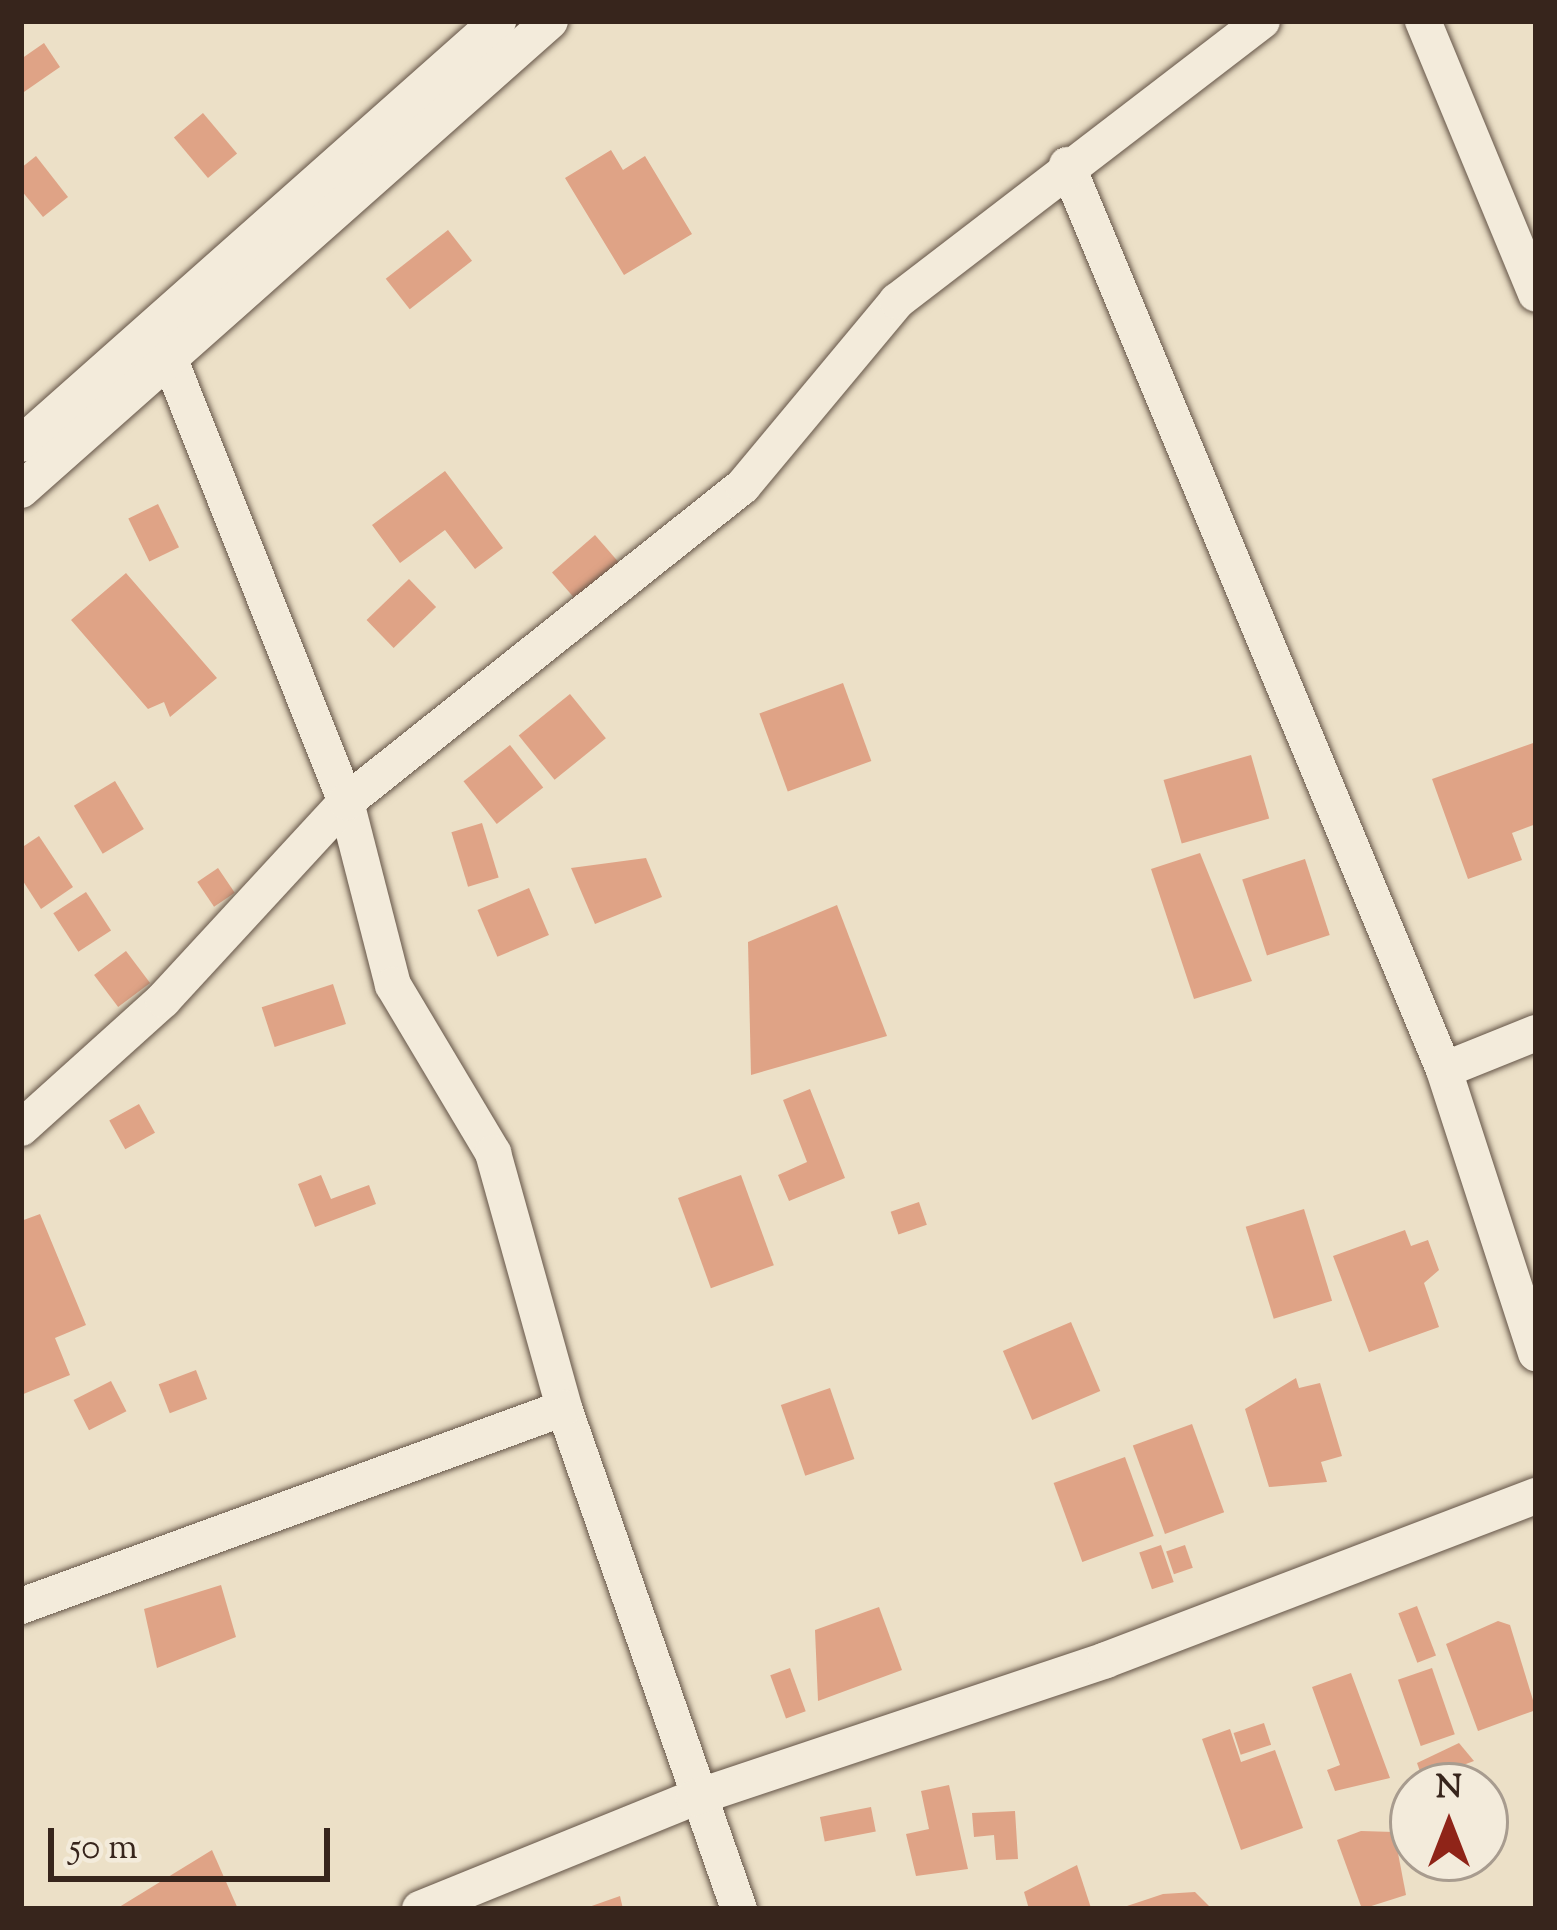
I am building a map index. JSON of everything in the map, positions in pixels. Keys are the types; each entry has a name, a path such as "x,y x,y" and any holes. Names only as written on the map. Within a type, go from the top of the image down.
{"street":[{"path":"21,444 499,21"},
{"path":"21,490 550,21"},
{"path":"21,1128 163,1000 346,802 742,486 897,301 1067,165 1262,21"},
{"path":"1423,21 1536,294"},
{"path":"1067,165 1444,1070 1536,1353"},
{"path":"168,355 346,802 393,985 493,1154 564,1408 694,1798 739,1909"},
{"path":"1444,1070 1536,1033"},
{"path":"21,1606 564,1408"},
{"path":"420,1909 694,1798 1106,1660 1536,1496"}],"building":[{"path":"44,43 60,67 21,94 21,59"},
{"path":"203,113 237,154 208,178 174,137"},
{"path":"611,150 623,170 645,156 692,234 624,275 565,178"},
{"path":"36,156 68,197 43,217 21,190 21,168"},
{"path":"448,230 472,261 410,309 386,279"},
{"path":"445,471 503,548 475,569 445,530 400,563 372,525"},
{"path":"158,504 179,547 149,562 128,518"},
{"path":"595,535 619,563 576,600 552,572"},
{"path":"126,573 217,678 170,717 164,702 148,709 71,620"},
{"path":"409,579 436,607 394,648 367,620"},
{"path":"843,683 871,761 788,791 759,713"},
{"path":"570,694 606,738 555,780 519,736"},
{"path":"1536,742 1536,824 1512,833 1522,860 1468,879 1432,779"},
{"path":"510,745 543,788 497,824 464,781"},
{"path":"1251,755 1269,818 1182,844 1164,780"},
{"path":"115,781 144,829 103,854 74,806"},
{"path":"482,823 499,878 468,887 451,832"},
{"path":"39,836 73,887 41,909 21,878 21,848"},
{"path":"1200,853 1252,981 1194,999 1151,869"},
{"path":"646,858 662,897 595,924 571,868"},
{"path":"1305,859 1330,935 1267,955 1242,879"},
{"path":"218,868 235,893 214,907 197,882"},
{"path":"529,888 549,935 497,957 477,910"},
{"path":"86,892 111,931 78,952 53,913"},
{"path":"837,905 887,1036 751,1075 748,942"},
{"path":"126,951 150,983 118,1007 94,975"},
{"path":"333,984 346,1024 275,1047 262,1007"},
{"path":"810,1089 845,1178 789,1201 778,1175 807,1162 783,1100"},
{"path":"139,1104 155,1133 125,1149 109,1120"},
{"path":"321,1175 331,1199 369,1185 376,1204 315,1227 298,1184"},
{"path":"741,1175 774,1265 711,1288 678,1198"},
{"path":"919,1202 927,1225 898,1234 891,1212"},
{"path":"1304,1209 1332,1301 1274,1319 1246,1227"},
{"path":"40,1214 86,1325 55,1338 70,1375 21,1395 21,1221"},
{"path":"1405,1230 1411,1246 1428,1240 1439,1270 1424,1283 1439,1327 1369,1352 1333,1256"},
{"path":"1071,1322 1100,1391 1032,1420 1003,1351"},
{"path":"196,1370 207,1399 170,1413 159,1384"},
{"path":"1296,1378 1299,1388 1320,1383 1342,1456 1321,1462 1327,1482 1269,1487 1245,1409"},
{"path":"111,1381 126,1411 89,1430 74,1400"},
{"path":"830,1388 854,1459 805,1476 781,1405"},
{"path":"1192,1424 1224,1512 1165,1534 1133,1446"},
{"path":"1125,1457 1154,1536 1082,1562 1054,1483"},
{"path":"1161,1545 1174,1582 1152,1589 1139,1552"},
{"path":"1185,1545 1193,1568 1174,1574 1166,1552"},
{"path":"221,1585 236,1637 157,1668 144,1609"},
{"path":"1417,1606 1436,1655 1417,1663 1398,1613"},
{"path":"879,1607 902,1670 818,1701 815,1630"},
{"path":"1498,1621 1510,1625 1536,1710 1478,1731 1446,1644"},
{"path":"790,1668 806,1711 786,1718 770,1675"},
{"path":"1432,1668 1455,1734 1421,1746 1398,1680"},
{"path":"1351,1673 1389,1778 1335,1791 1327,1770 1340,1765 1312,1687"},
{"path":"1264,1723 1271,1745 1241,1755 1234,1733"},
{"path":"1230,1729 1241,1762 1275,1750 1303,1828 1241,1850 1202,1739"},
{"path":"1459,1743 1474,1761 1471,1762 1419,1762"},
{"path":"949,1785 968,1869 916,1876 906,1834 929,1829 921,1791"},
{"path":"871,1807 876,1832 825,1841 820,1817"},
{"path":"1015,1811 1018,1859 996,1860 994,1835 974,1837 972,1813"},
{"path":"1361,1831 1389,1832 1389,1882 1404,1882 1406,1895 1362,1909 1337,1840"},
{"path":"212,1850 238,1909 116,1909"},
{"path":"1077,1865 1091,1908 1029,1909 1024,1892"},
{"path":"1195,1892 1212,1909 1118,1909 1163,1894"},
{"path":"620,1896 623,1909 586,1909 586,1908"}]}
